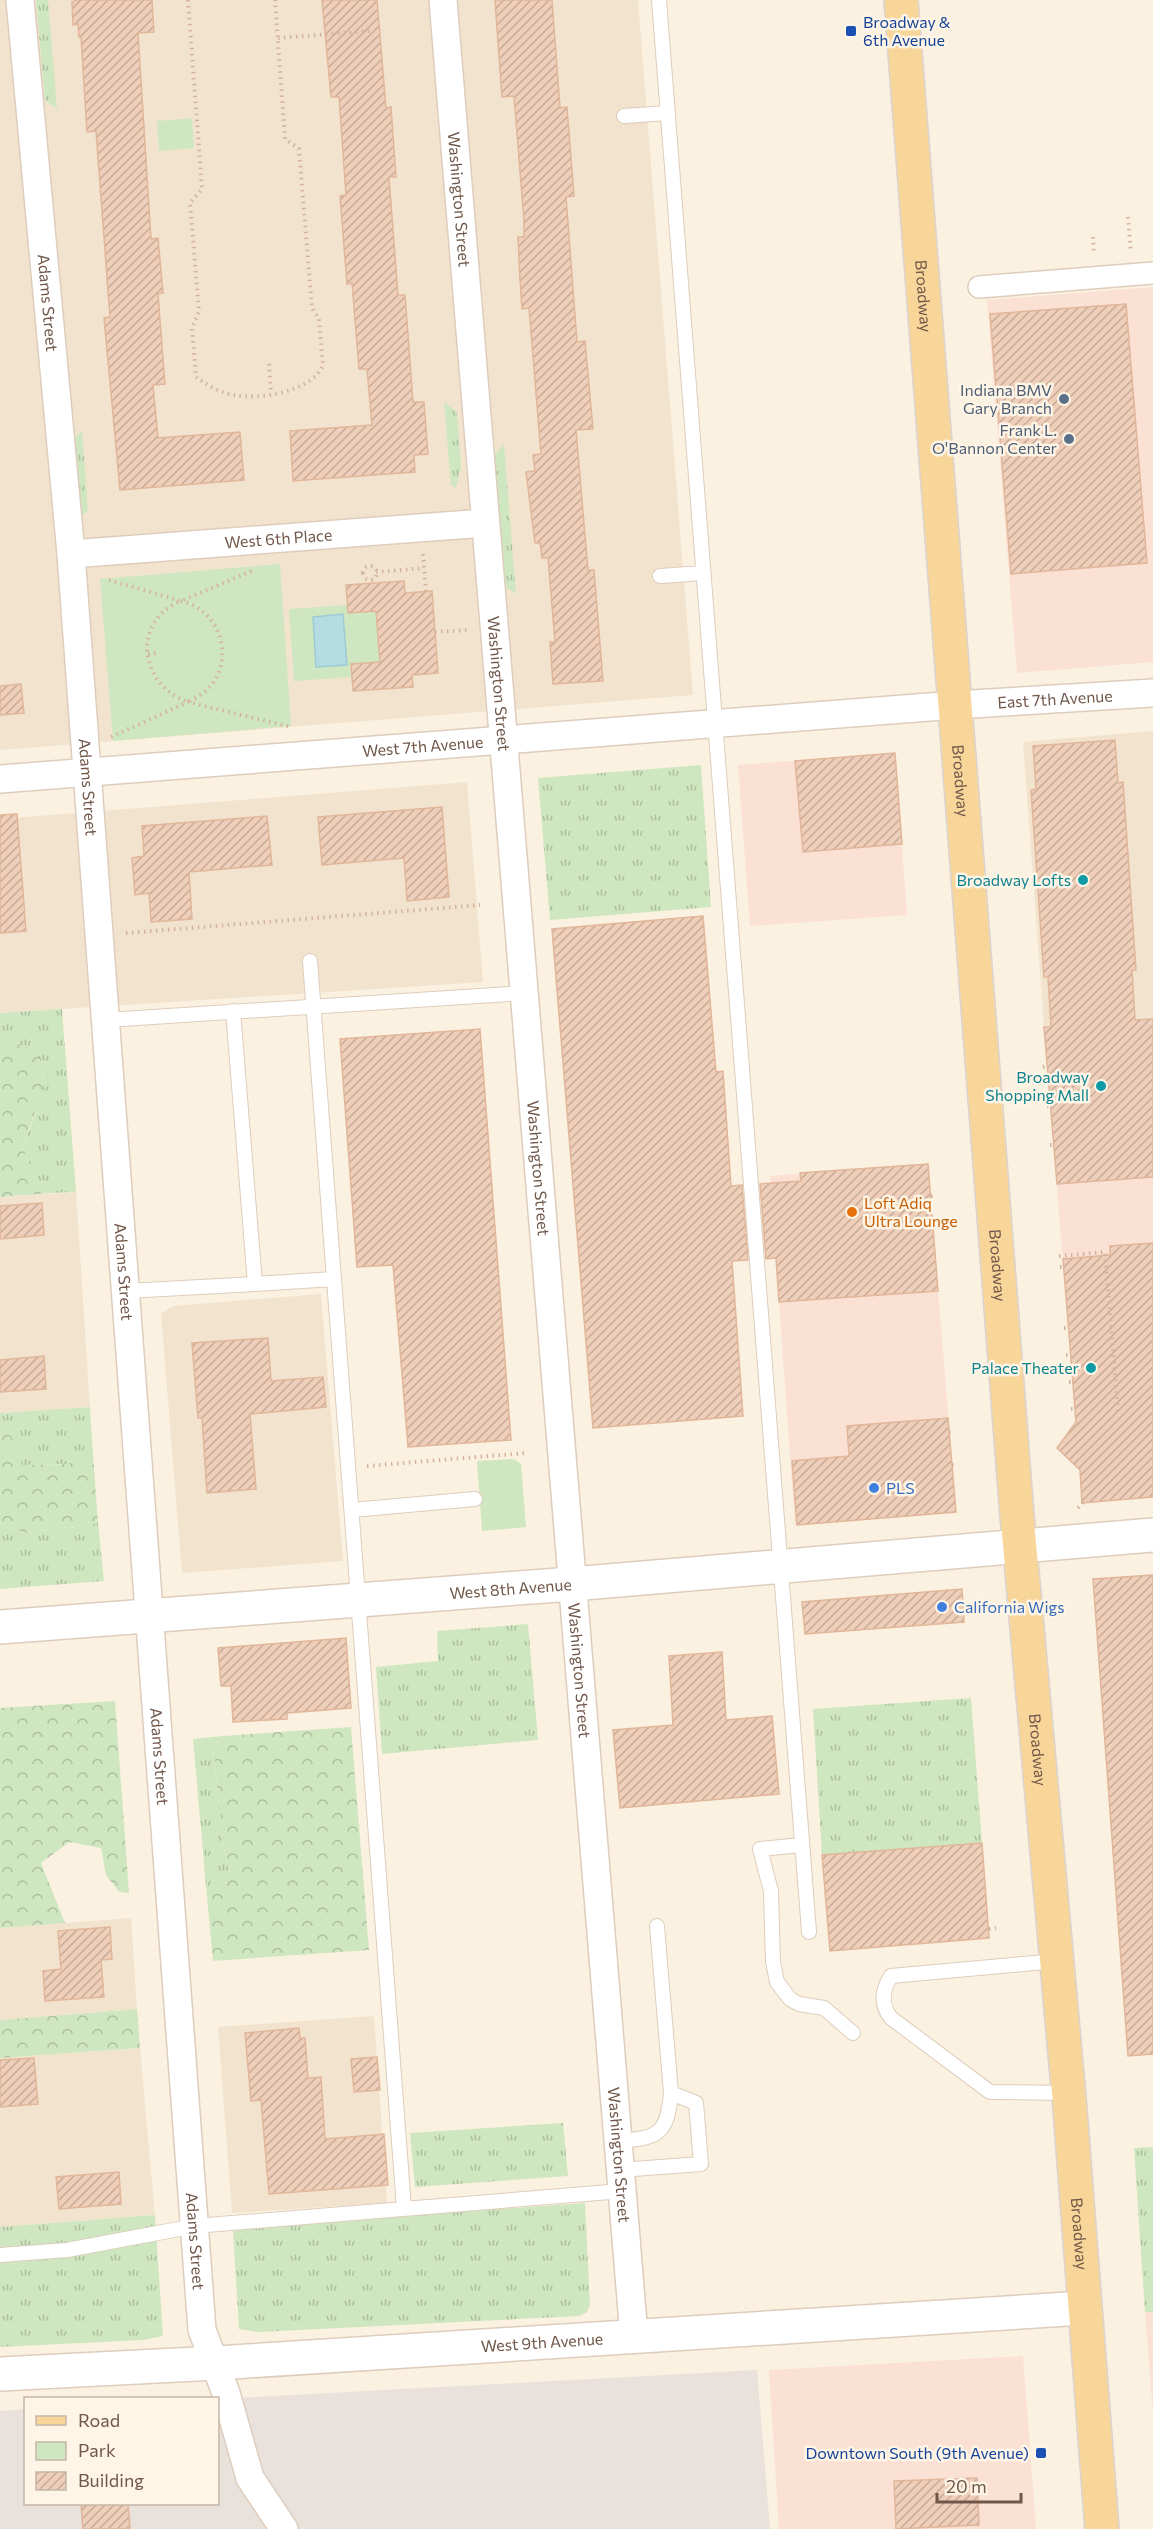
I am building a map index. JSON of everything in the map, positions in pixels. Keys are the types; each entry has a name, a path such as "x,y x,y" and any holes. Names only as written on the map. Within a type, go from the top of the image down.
{"main road":[{"name":"Broadway","path":"901,0 1020,1545 1068,2094 1102,2529"}],"street":[{"name":"Adams Street","path":"20,0 72,554 202,2330 216,2363 250,2478 282,2528"},
{"name":"Washington Street","path":"443,0 634,2336"},
{"path":"980,287 1143,274"},
{"name":"West 6th Place","path":"72,554 485,523"},
{"name":"East 7th Avenue","path":"955,705 1153,693"},
{"name":"West 7th Avenue","path":"0,779 955,705"},
{"name":"West 8th Avenue","path":"0,1627 573,1584 1153,1535"},
{"name":"West 9th Avenue","path":"0,2374 216,2363 1084,2308"}],"lane":[{"path":"659,0 809,1932"},
{"path":"624,116 668,113"},
{"path":"660,576 703,573"},
{"path":"310,961 404,2208"},
{"path":"107,1020 524,993"},
{"path":"233,1011 255,1284"},
{"path":"127,1291 334,1279"},
{"path":"352,1510 475,1499"},
{"path":"802,1845 760,1849 771,1891 774,1972 790,1999 799,2004 824,2008 853,2033"},
{"path":"618,2141 645,2139 657,2134 664,2126 669,2112 670,2093 657,1926"},
{"path":"1056,1961 891,1976 883,1993 883,2001 891,2019 990,2092 1068,2094"},
{"path":"0,2255 67,2250 195,2226 404,2208 621,2181 701,2164 696,2103 670,2093"}],"path":[{"path":"188,0 202,189 190,203 199,312 192,328 196,377 210,387 234,395 271,393 298,388 321,371 323,365 319,319 312,308 299,149 285,139 275,0"},
{"path":"278,38 371,31"},
{"path":"1128,217 1143,274"},
{"path":"1093,237 1095,262"},
{"path":"269,364 271,393"},
{"path":"423,550 426,591"},
{"path":"262,566 162,611 149,637 148,654 152,675 165,691 188,702 295,729"},
{"path":"376,572 424,568"},
{"path":"107,579 191,603 208,615 218,633 221,657 217,678 203,693 110,738"},
{"path":"148,654 159,653"},
{"path":"125,933 480,905"},
{"path":"1059,1256 1105,1252 1118,1411"},
{"path":"949,1432 955,1432"},
{"path":"364,1466 526,1454"},
{"path":"952,1465 958,1464"},
{"path":"1078,1508 1084,1500"},
{"path":"988,1929 996,1928"}],"shaded area":[{"path":"0,0 638,0 693,695 0,750"},
{"name":"Frank L. O'Bannon Center","path":"1153,287 1153,662 1017,673 987,300"},
{"name":"Broadway Lofts","path":"1153,731 1153,1019 1044,1027 1023,742"},
{"path":"895,753 907,915 750,926 738,765"},
{"path":"467,782 483,982 0,1013 0,819"},
{"path":"1153,1019 1153,1497 1082,1497 1044,1027"},
{"path":"928,1164 956,1512 795,1525 770,1176"},
{"path":"76,1192 90,1407 0,1413 0,1197"},
{"path":"321,1294 343,1561 182,1573 161,1314 173,1306"},
{"path":"131,1918 137,2009 0,2020 0,1928"},
{"path":"374,2016 387,2203 232,2213 218,2027"},
{"path":"140,2048 155,2215 0,2227 0,2058"},
{"path":"1145,2312 1153,2312 1153,2413"},
{"path":"1023,2356 1036,2529 779,2529 769,2370"},
{"path":"757,2370 770,2529 0,2529 0,2411 24,2409 24,2505 219,2505 219,2399"}],"green space":[{"path":"36,0 48,0 57,109 45,100"},
{"path":"192,118 194,148 159,151 157,121"},
{"path":"444,402 457,412 461,467 456,488 451,485"},
{"path":"82,431 88,511 83,515 78,507 71,441"},
{"path":"504,445 516,594 504,586 494,455"},
{"path":"280,564 291,726 113,741 100,579"},
{"path":"347,605 348,613 376,611 380,662 352,664 352,677 294,681 289,609"},
{"path":"701,765 711,907 550,920 538,778"},
{"path":"62,1009 76,1192 52,1193 33,1175 23,1147 36,1111 35,1051 0,1035 0,1013"},
{"path":"0,1035 35,1051 48,1074 23,1147 33,1175 52,1193 0,1197"},
{"path":"90,1407 93,1454 67,1464 22,1465 11,1437 0,1431 0,1413"},
{"path":"0,1431 11,1436 22,1465 67,1464 93,1454 98,1523 25,1533 0,1523"},
{"path":"514,1459 521,1464 526,1527 482,1531 477,1461"},
{"path":"0,1523 25,1533 98,1523 104,1581 0,1589"},
{"path":"528,1624 538,1740 382,1754 376,1667 438,1661 437,1631"},
{"path":"971,1698 982,1843 822,1855 813,1709"},
{"path":"115,1701 129,1893 119,1892 106,1875 101,1848 69,1842 41,1863 65,1923 0,1928 0,1708"},
{"path":"351,1727 369,1950 213,1961 207,1897 231,1879 224,1848 213,1747 223,1736"},
{"path":"223,1736 213,1747 224,1848 231,1879 207,1897 193,1739"},
{"path":"137,2009 140,2048 0,2058 0,2020"},
{"path":"563,2123 568,2176 415,2187 410,2133"},
{"path":"1153,2147 1153,2312 1145,2312 1134,2148"},
{"path":"585,2203 590,2305 587,2312 579,2316 259,2332 239,2329 233,2231 261,2226"},
{"path":"155,2215 163,2336 143,2340 0,2347 0,2227"}],"water":[{"path":"343,614 347,665 316,667 313,617"}],"building":[{"path":"76,0 152,0 154,32 138,33 151,239 158,238 163,293 158,294 165,384 153,385 158,438 240,432 244,480 120,490 104,318 110,317 96,131 87,132 81,37 79,37 78,24 73,25 72,2"},
{"path":"322,0 377,0 386,108 391,107 396,177 389,177 398,295 405,295 413,402 424,402 428,454 414,455 415,472 293,481 290,431 372,425 367,369 359,369 352,283 347,284 340,196 346,195 339,97 331,97"},
{"path":"495,0 552,0 560,108 567,107 574,196 566,197 577,342 585,341 593,429 576,430 588,570 594,570 603,681 553,684 550,642 555,642 548,558 542,558 540,543 535,543 526,472 535,471 533,455 541,454 529,308 522,309 518,237 524,237 524,221 514,96 502,97"},
{"name":"Frank L. O'Bannon Center","path":"1126,304 1147,563 1011,574 990,314"},
{"path":"404,581 405,593 432,591 438,673 412,675 413,687 353,691 351,664 380,662 376,611 348,613 346,585"},
{"path":"21,684 24,713 0,715 0,686"},
{"path":"1115,740 1118,783 1123,782 1136,970 1132,970 1135,1020 1153,1019 1153,1177 1057,1184 1044,1027 1051,1027 1048,977 1044,977 1031,790 1036,789 1033,746"},
{"path":"895,753 902,844 803,852 795,761"},
{"path":"442,807 449,897 407,901 404,858 322,865 318,817"},
{"path":"17,814 26,931 0,933 0,815"},
{"path":"267,816 272,865 189,872 192,919 151,922 149,893 135,895 132,858 144,856 142,826"},
{"path":"703,916 716,1072 723,1071 731,1186 742,1185 748,1260 732,1261 743,1416 593,1428 552,929"},
{"path":"480,1029 511,1440 408,1447 393,1265 357,1267 340,1039"},
{"path":"928,1164 938,1291 779,1302 776,1258 766,1259 760,1184 801,1181 800,1173"},
{"path":"42,1203 44,1235 0,1239 0,1206"},
{"name":"Palace Theater","path":"1153,1243 1153,1497 1082,1503 1080,1470 1057,1448 1076,1422 1063,1259 1110,1255 1110,1246"},
{"path":"268,1338 271,1381 323,1377 326,1407 250,1414 256,1489 207,1493 202,1418 198,1418 192,1343"},
{"path":"44,1356 46,1389 0,1392 0,1360"},
{"name":"PLS","path":"948,1418 956,1512 797,1525 792,1461 849,1456 847,1426"},
{"path":"1153,1575 1153,2054 1128,2056 1093,1579"},
{"path":"962,1589 964,1622 805,1634 802,1602"},
{"path":"346,1638 351,1708 287,1713 287,1719 233,1722 231,1686 221,1686 218,1648"},
{"path":"722,1652 726,1720 772,1716 779,1794 620,1808 613,1730 673,1725 669,1656"},
{"path":"982,1843 989,1938 830,1951 822,1855"},
{"path":"110,1927 112,1959 101,1960 104,1997 45,2001 43,1971 61,1969 58,1931"},
{"path":"299,2028 300,2038 305,2038 308,2078 321,2077 325,2139 384,2134 388,2185 269,2194 261,2100 251,2101 245,2033"},
{"path":"377,2057 380,2090 354,2092 351,2059"},
{"path":"34,2058 38,2104 0,2107 0,2060"},
{"path":"119,2172 121,2204 59,2209 56,2177"},
{"path":"977,2478 979,2525 896,2529 894,2481"},
{"path":"81,2505 128,2505 130,2529 83,2529"}],"place":[{"name":"Broadway & 6th Avenue","path":"851,31"},
{"name":"Indiana BMV Gary Branch","path":"1064,399"},
{"name":"Frank L. O'Bannon Center","path":"1069,439"},
{"name":"Broadway Lofts","path":"1083,880"},
{"name":"Broadway Shopping Mall","path":"1101,1086"},
{"name":"Loft Adiq Ultra Lounge","path":"852,1212"},
{"name":"Palace Theater","path":"1091,1368"},
{"name":"PLS","path":"874,1488"},
{"name":"California Wigs","path":"942,1607"},
{"name":"Downtown South (9th Avenue)","path":"1041,2453"}]}
